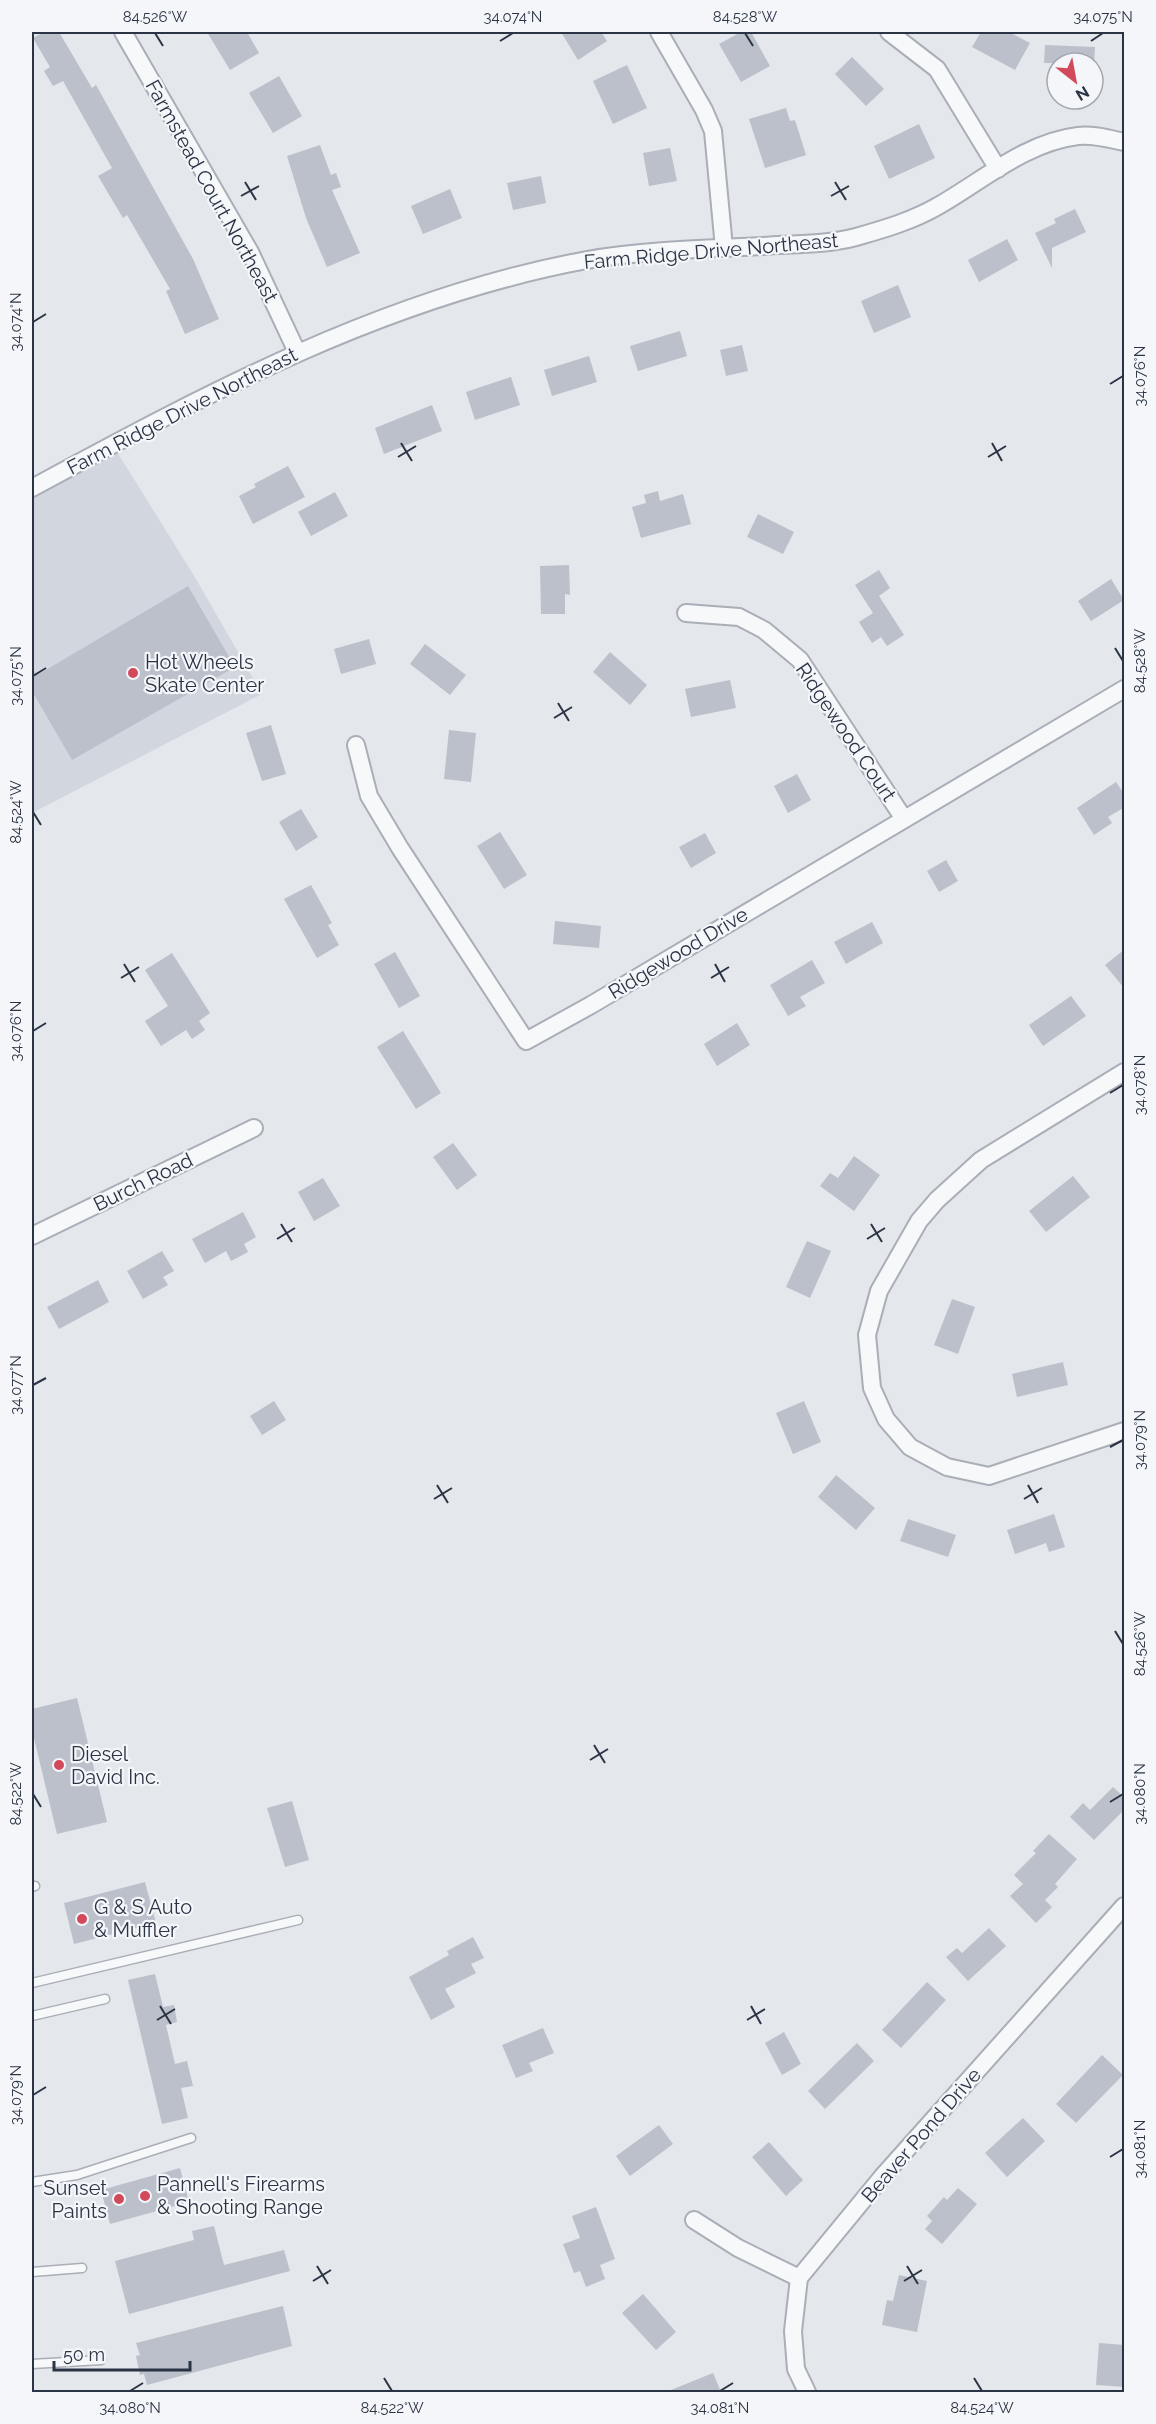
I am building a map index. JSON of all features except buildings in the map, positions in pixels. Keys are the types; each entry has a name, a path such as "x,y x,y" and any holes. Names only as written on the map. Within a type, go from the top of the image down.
{"street":[{"name":"Farmstead Court Northeast","path":"123,32 250,252 297,352"},
{"path":"659,32 704,110 712,131 724,248"},
{"path":"889,32 937,69 998,169"},
{"name":"Farm Ridge Drive Northeast","path":"32,488 197,399 297,352 431,301 537,272 610,257 819,243 882,230 936,207 1031,150 1080,136 1125,142"},
{"name":"Ridgewood Court","path":"686,613 740,617 764,630 800,660 904,819"},
{"name":"Ridgewood Drive","path":"356,745 369,796 400,848 526,1041 591,1005 1125,688"},
{"path":"1125,1072 981,1160 937,1200 920,1221 879,1291 867,1335 872,1388 886,1419 910,1447 947,1467 990,1476 1125,1431"},
{"name":"Burch Road","path":"32,1236 254,1128"},
{"name":"Beaver Pond Drive","path":"799,2278 882,2177 1125,1906"},
{"path":"694,2220 738,2248 799,2278 793,2331 796,2369 807,2392"}],"lane":[{"path":"32,1983 298,1920"},
{"path":"32,2016 105,2000"},
{"path":"32,2182 77,2175 191,2139"},
{"path":"32,2272 82,2268"},
{"path":"32,2364 101,2360"}],"shaded area":[{"path":"114,447 196,579 262,694 32,813 32,493"}],"place":[{"name":"Hot Wheels Skate Center","path":"133,673"},
{"name":"Diesel David Inc.","path":"59,1765"},
{"name":"G & S Auto & Muffler","path":"82,1919"},
{"name":"Pannell's Firearms & Shooting Range","path":"145,2196"},
{"name":"Sunset Paints","path":"119,2199"}]}
